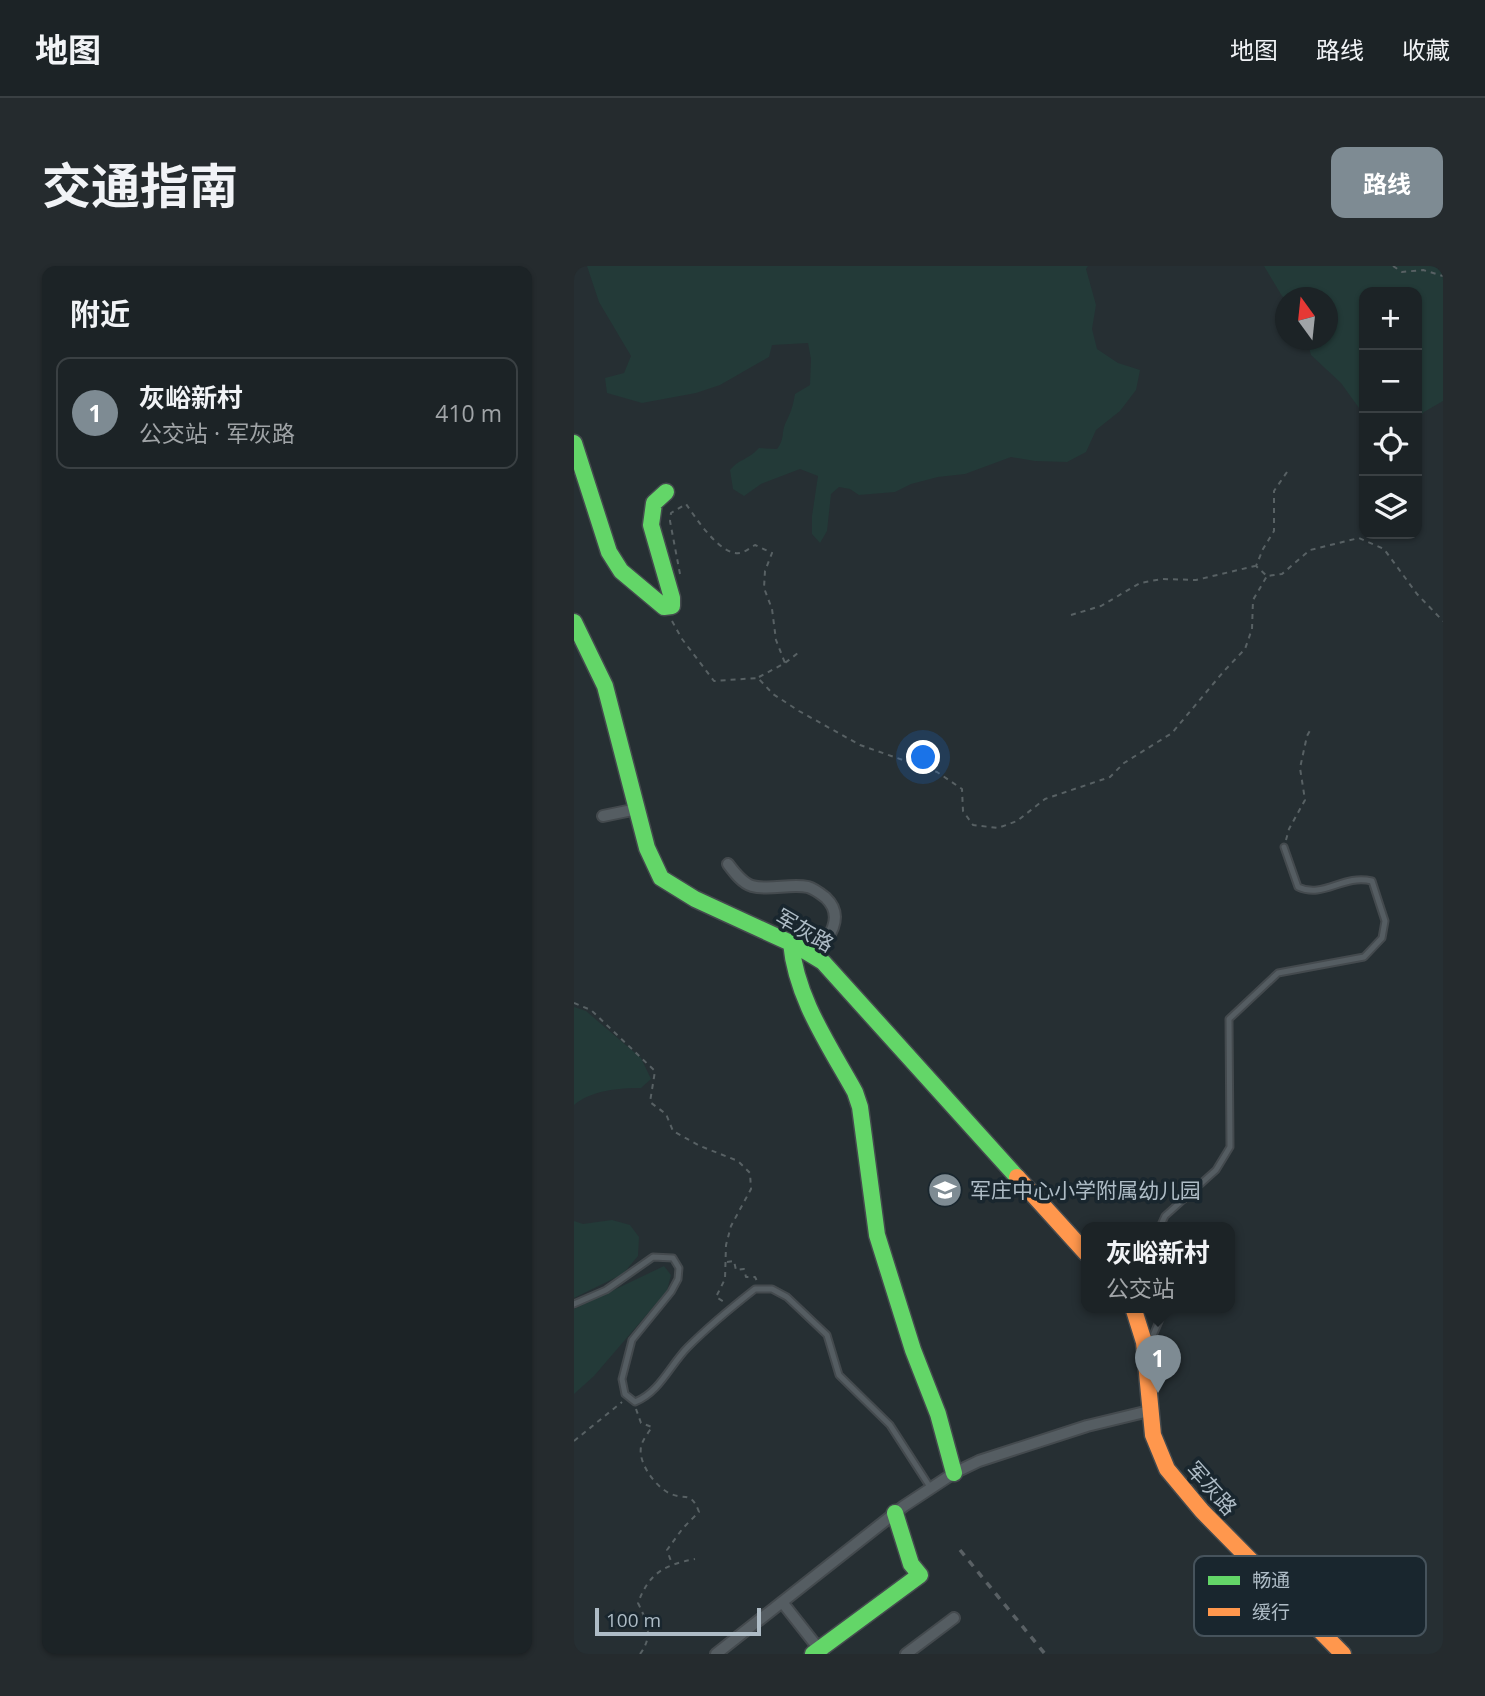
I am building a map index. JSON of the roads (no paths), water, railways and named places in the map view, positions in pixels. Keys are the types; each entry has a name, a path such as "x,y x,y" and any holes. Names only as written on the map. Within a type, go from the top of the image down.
{"street":[{"path":"574,443 609,552 621,571 664,607 672,606 672,598 651,525 654,502 666,492"},
{"name":"军灰路","path":"574,622 605,686 650,856 661,878 695,899 815,955 1081,1247"},
{"path":"603,816 637,809"},
{"path":"728,864 751,886 807,887 821,893 834,905 836,919 830,936 815,955"},
{"path":"791,943 791,956 798,979 858,1099 877,1235 913,1350 939,1414 954,1473"},
{"name":"军灰路","path":"1139,1317 1146,1351 1149,1411 1159,1453 1181,1487 1248,1556"},
{"path":"716,1654 895,1513 954,1473 979,1461 1075,1430 1149,1411"},
{"path":"782,1602 818,1652 920,1575 911,1564 895,1513"},
{"path":"906,1654 954,1618"},
{"name":"军灰路","path":"1326,1636 1343,1654"}],"lane":[{"path":"1162,1222 1165,1216 1216,1170 1230,1147 1229,1019 1278,973 1364,957 1382,938 1385,922 1372,881 1341,881 1320,891 1308,891 1298,887 1284,847"},
{"path":"574,1304 606,1290 653,1257 673,1258 679,1268 678,1279 671,1292 632,1340 622,1380 625,1394 635,1402 644,1398 658,1385 687,1349 755,1289 772,1289 787,1297 827,1335 839,1375 890,1425 930,1487"},
{"path":"1146,1351 1162,1313"}],"railway":[{"path":"960,1550 1045,1654"}],"place":[{"name":"军庄中心小学附属幼儿园","path":"945,1190"},
{"name":"灰峪新村","path":"1158,1393"}]}
